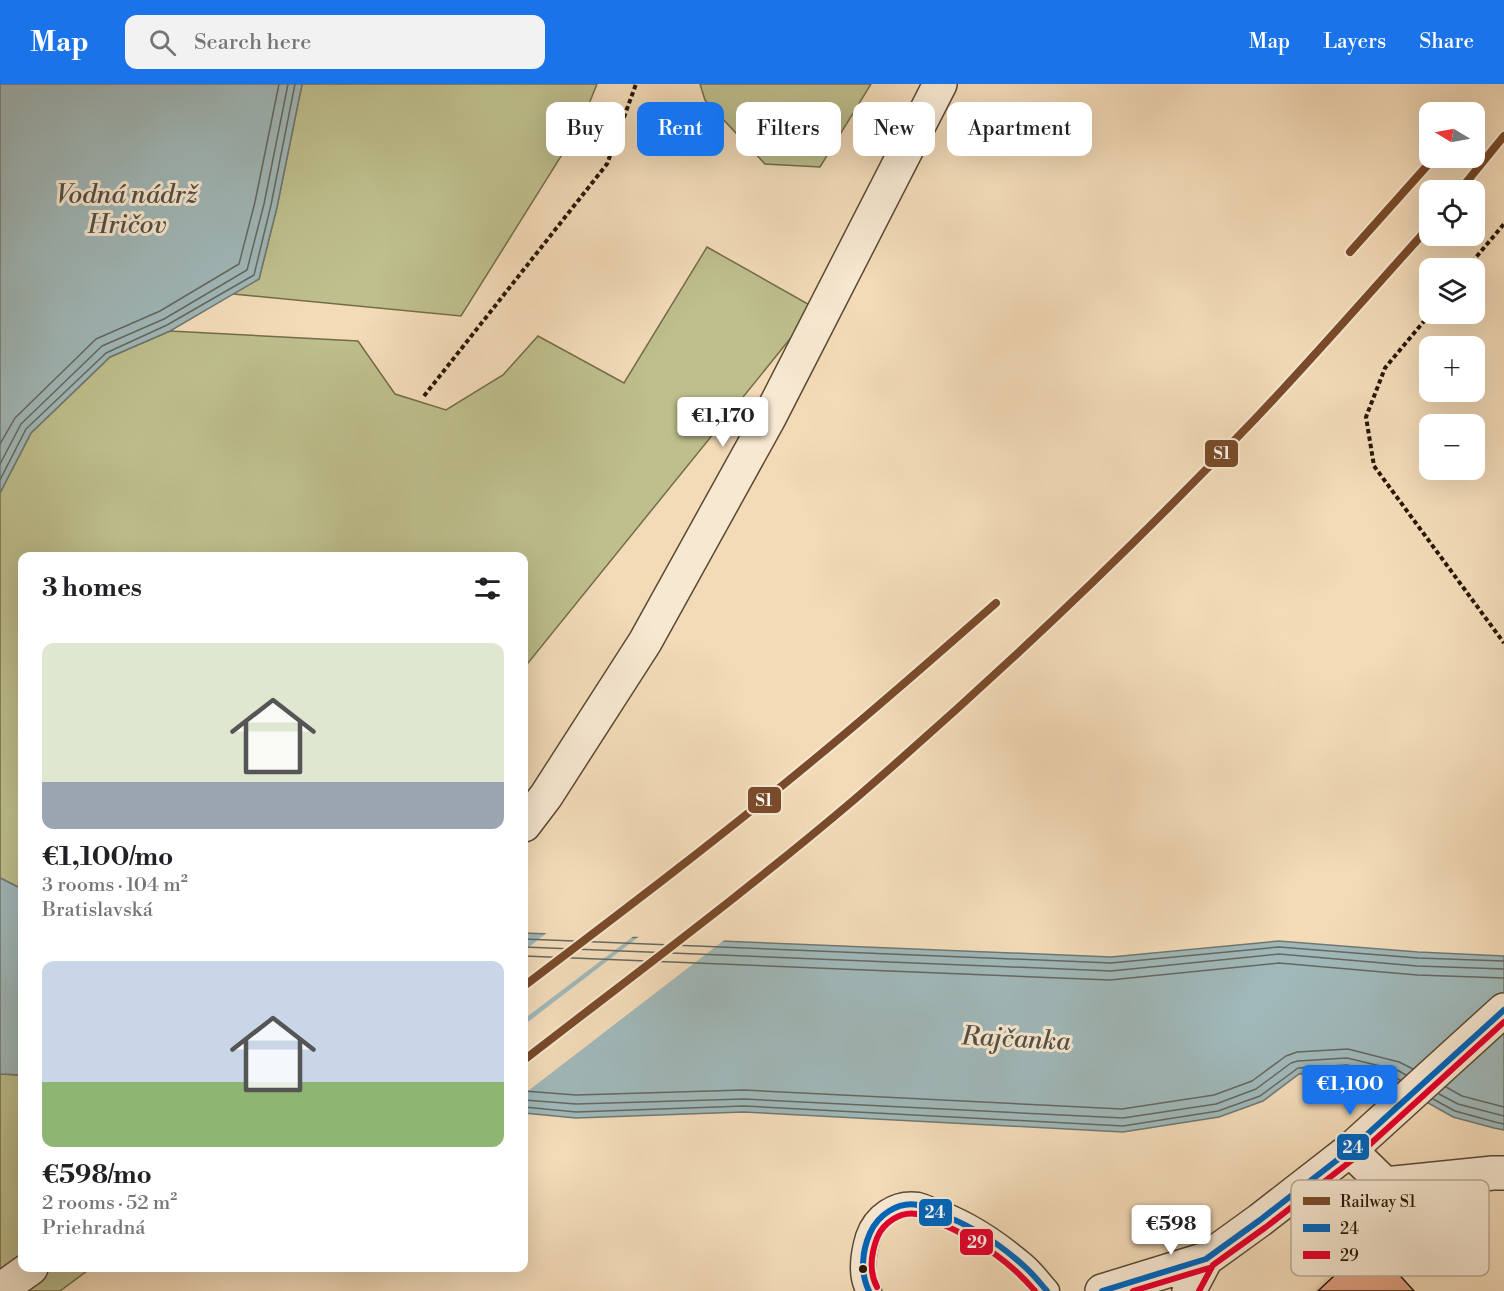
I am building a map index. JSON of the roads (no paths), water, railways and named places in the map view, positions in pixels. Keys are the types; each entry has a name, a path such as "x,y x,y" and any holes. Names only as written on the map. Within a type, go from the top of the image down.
{"street":[{"path":"528,820 546,796 645,642 769,418 940,84"},
{"path":"1311,1180 1350,1150 1504,1010"},
{"path":"1350,1150 1380,1180"},
{"path":"1430,1180 1504,1173"},
{"path":"1171,1291 1206,1258 1291,1196"},
{"path":"1102,1291 1206,1258"},
{"path":"1189,1291 1206,1258"},
{"path":"0,1290 26,1272"}],"lane":[{"path":"868,1291 862,1267 864,1249 872,1226 886,1212 900,1206 918,1205 941,1213 979,1232 1024,1265 1047,1291"}],"water":[{"name":"Vodná nádrž Hričov","path":"0,84 302,84 277,207 259,279 170,331 110,357 31,433 0,493"},
{"path":"0,878 18,887 18,1075 0,1074"},
{"name":"Rajčanka","path":"528,933 1111,957 1279,941 1504,956 1504,1130 1453,1117 1393,1083 1346,1071 1299,1074 1263,1101 1219,1117 1123,1132 743,1112 576,1118 528,1113"}],"rail line":[{"name":"S1","path":"1468,180 1504,136"},
{"name":"S1","path":"1350,252 1425,168"},
{"name":"S1","path":"528,1057 815,833 907,754 1009,661 1207,469 1300,371 1419,238"},
{"name":"S1","path":"528,983 781,786 885,700 996,603"}]}
